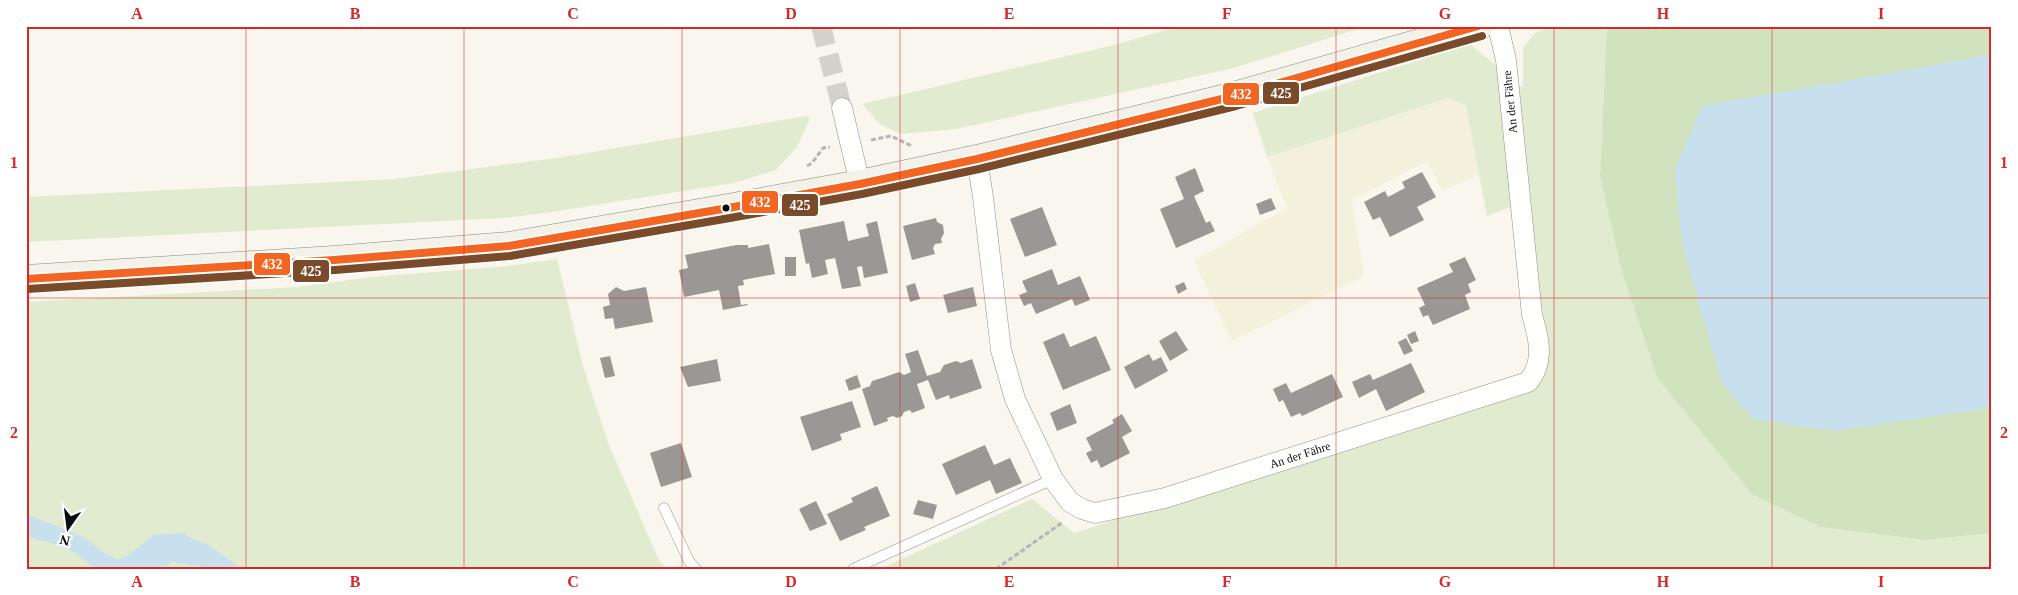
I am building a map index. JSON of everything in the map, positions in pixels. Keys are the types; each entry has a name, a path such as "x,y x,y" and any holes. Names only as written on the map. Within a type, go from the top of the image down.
{"main road":[{"path":"26,279 334,260 509,246 860,184 977,159 1234,96 1479,26"}],"street":[{"name":"An der Fähre","path":"1082,509 1095,513 1164,498 1528,382 1534,375 1539,357 1539,337 1532,315 1506,60 1498,26"},
{"path":"842,108 860,184"},
{"path":"977,159 1001,350 1015,399 1053,480 1070,502 1082,509"}],"lane":[{"path":"853,569 1053,480"},
{"path":"664,508 689,561 696,569"}],"path":[{"path":"996,569 1082,509"}],"shaded area":[{"path":"1448,98 1466,105 1480,174 1442,191 1427,161 1352,200 1364,276 1232,341 1194,261 1287,208 1267,157"}],"green space":[{"path":"1181,26 1367,26 1234,68 956,129 901,134 880,124 862,104 1110,46"},
{"path":"1558,26 1607,26 1600,176 1621,269 1657,378 1752,494 1820,527 1925,540 1992,533 1992,569 880,569 1032,499 1074,533 1534,385 1528,200 1487,216 1466,105 1448,98 1267,157 1253,113 1470,44 1523,88 1523,48 1535,33"},
{"path":"1607,26 1992,26 1992,55 1906,71 1982,409 1992,405 1992,533 1925,540 1820,527 1752,494 1657,378 1621,269 1600,176"},
{"path":"807,116 810,118 797,147 776,170 734,183 504,218 26,242 26,197 395,179 557,158"},
{"path":"557,259 583,366 608,443 658,558 666,569 26,569 26,302 298,287 372,277 508,266"}],"water":[{"path":"1992,55 1992,405 1982,409 1835,431 1753,419 1722,383 1682,243 1675,170 1702,106"},
{"path":"26,514 84,537 103,552 118,560 130,554 153,535 181,533 210,546 242,569 202,569 198,566 172,562 161,569 94,569 79,556 63,547 26,537"}],"building":[{"path":"1195,168 1204,191 1194,196 1206,223 1210,221 1215,231 1176,248 1160,209 1184,199 1175,177"},
{"path":"1422,172 1436,197 1417,207 1424,220 1390,237 1380,217 1373,220 1364,202 1385,191 1388,197 1405,188 1402,182"},
{"path":"1271,198 1276,209 1260,215 1256,204"},
{"path":"1042,207 1057,245 1025,257 1010,219"},
{"path":"936,218 937,222 943,225 942,243 935,244 933,248 935,254 912,260 903,226"},
{"path":"844,221 848,241 869,236 866,224 877,221 888,273 864,278 862,266 857,267 861,286 842,289 835,258 825,260 828,274 812,278 809,263 806,264 799,230"},
{"path":"769,244 775,274 743,280 744,285 738,286 741,305 748,305 723,310 719,290 684,297 679,270 688,268 685,255 736,245 748,245 748,248"},
{"path":"785,257 796,257 796,276 785,276"},
{"path":"1465,257 1476,280 1468,284 1471,292 1465,295 1470,309 1433,325 1428,315 1423,317 1419,308 1425,305 1417,288 1453,272 1449,264"},
{"path":"1052,269 1058,285 1080,276 1090,300 1075,306 1072,299 1036,314 1031,303 1024,306 1019,295 1027,292 1022,281"},
{"path":"1184,282 1187,289 1178,294 1175,286"},
{"path":"915,283 920,299 910,302 906,286"},
{"path":"616,287 624,291 646,287 653,322 615,329 613,318 605,319 603,307 610,305 608,294"},
{"path":"973,287 977,306 948,313 943,295"},
{"path":"1176,331 1188,350 1170,361 1159,341"},
{"path":"1415,331 1419,341 1411,344 1407,335"},
{"path":"1064,333 1070,347 1096,336 1111,370 1063,390 1043,342"},
{"path":"1406,338 1413,351 1404,355 1398,342"},
{"path":"918,350 927,376 940,372 944,365 956,361 961,363 972,359 982,388 950,399 949,395 936,400 928,380 917,384 925,408 912,413 910,410 904,412 902,416 897,418 893,416 887,418 888,421 874,426 862,389 870,386 872,381 899,372 904,375 911,372 905,354"},
{"path":"1149,354 1153,361 1161,357 1168,371 1135,389 1124,367"},
{"path":"610,356 615,376 605,378 600,358"},
{"path":"717,359 721,381 688,387 680,367"},
{"path":"1411,363 1425,392 1386,411 1376,389 1359,398 1352,382 1370,374 1373,380"},
{"path":"1332,374 1343,397 1302,416 1300,413 1291,417 1283,400 1279,402 1273,389 1286,383 1291,393"},
{"path":"857,375 861,387 849,391 845,380"},
{"path":"852,401 861,427 840,434 842,440 812,451 800,417"},
{"path":"1070,404 1077,423 1057,431 1050,413"},
{"path":"1122,414 1132,431 1122,437 1130,453 1101,468 1097,460 1091,463 1086,453 1092,450 1086,438 1114,423 1112,420"},
{"path":"681,443 692,477 661,487 650,453"},
{"path":"985,445 994,465 1010,458 1022,483 996,494 990,480 956,495 942,464"},
{"path":"877,486 890,516 864,527 866,530 840,541 827,514 853,502 851,498"},
{"path":"918,500 937,505 933,519 913,514"},
{"path":"816,501 827,524 810,531 799,509"}],"tunnel":[{"path":"821,26 842,108"}],"transit line":[{"name":"432","path":"26,279 334,260 509,246 728,208 860,184 977,159 1234,96 1478,26"},
{"name":"425","path":"27,289 335,270 510,256 730,218 862,194 979,169 1236,106 1482,36"}]}
